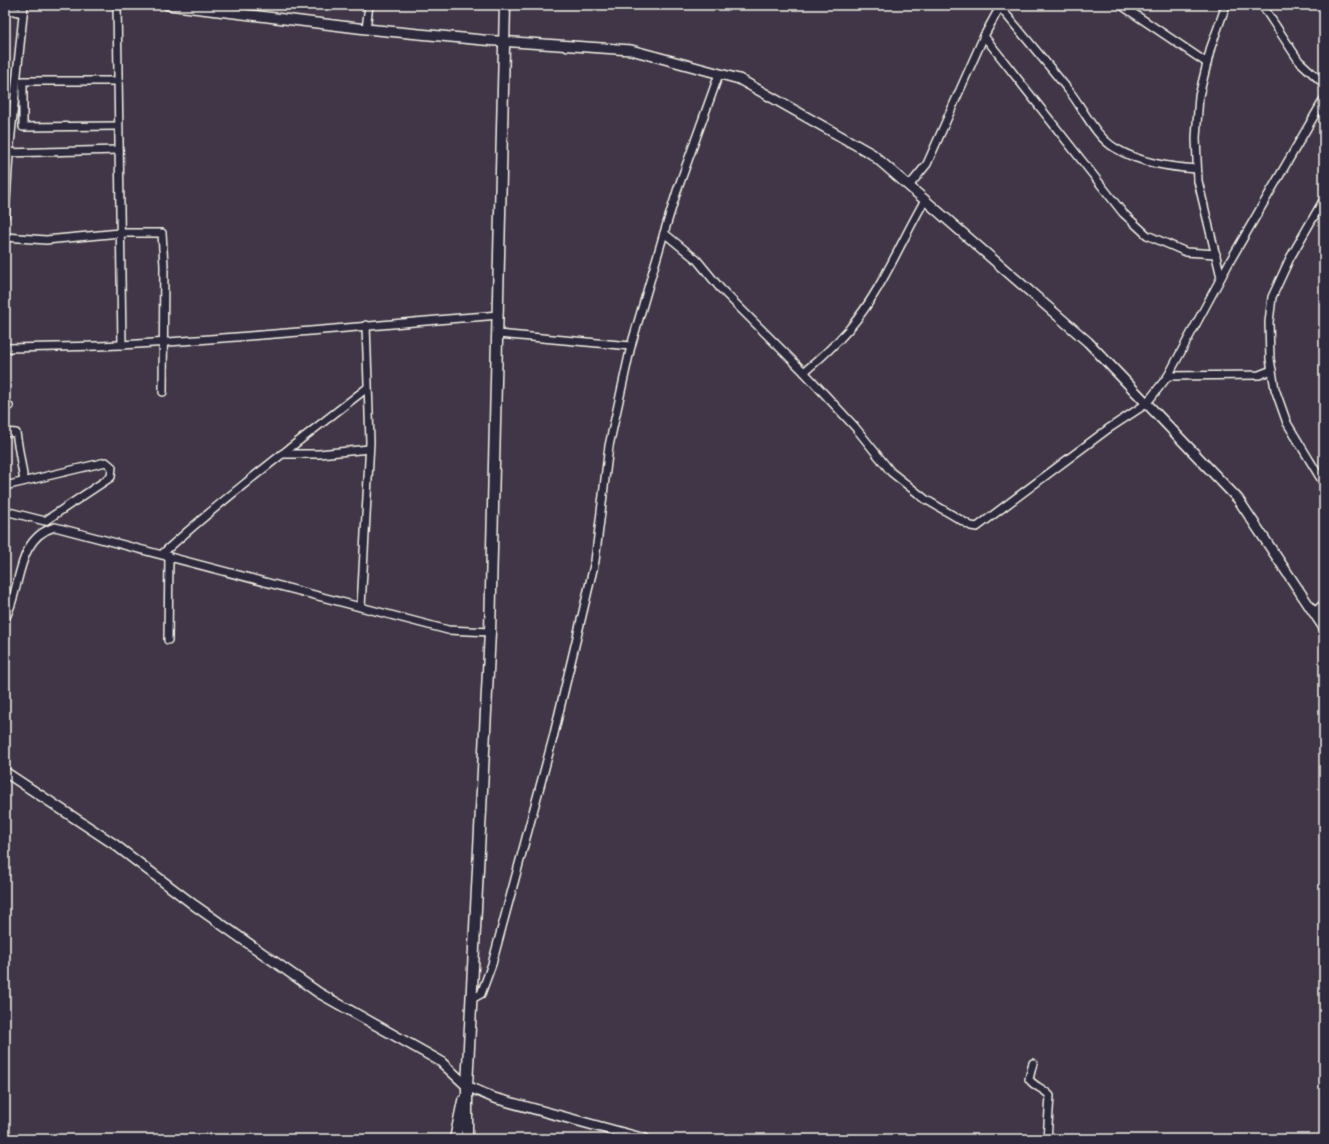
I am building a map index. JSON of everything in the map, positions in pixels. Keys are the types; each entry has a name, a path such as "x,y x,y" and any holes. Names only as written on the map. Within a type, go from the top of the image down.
{"main road":[{"path":"467,1139 467,1086 490,632 505,5"},
{"path":"455,1139 467,1086"}],"street":[{"path":"5,216 7,154 24,5"},
{"path":"117,5 122,345"},
{"path":"168,5 366,29 504,42 631,50 739,79 872,154 1088,342 1238,499 1324,628"},
{"path":"366,29 368,5"},
{"path":"1121,5 1207,63"},
{"path":"1221,277 1198,181 1196,138 1199,96 1211,47 1226,5"},
{"path":"1262,5 1299,62 1324,84"},
{"path":"909,186 927,164 984,36 1000,6 1070,92 1100,135 1114,148 1144,161 1169,168 1197,169"},
{"path":"5,9 23,13"},
{"path":"984,36 1123,213 1147,234 1186,252 1216,254"},
{"path":"472,999 481,994 492,964 511,888 531,824 553,738 595,561 609,446 631,346 677,191 719,74"},
{"path":"118,81 23,81 23,127 118,126"},
{"path":"664,233 697,260 720,288 804,372 855,427 891,472 925,499 971,526 978,526 1108,430 1146,404 1168,376 1221,277 1324,99"},
{"path":"7,154 119,150"},
{"path":"1324,199 1290,258 1272,297 1269,322 1272,370 1275,389 1287,423 1324,484"},
{"path":"804,372 849,329 867,304 925,200"},
{"path":"5,237 46,240 120,233 162,233 165,342 163,392"},
{"path":"5,348 122,345 498,315"},
{"path":"361,607 369,449 366,325"},
{"path":"498,334 631,346"},
{"path":"1168,376 1259,375 1272,370"},
{"path":"168,640 166,555 201,519 367,388"},
{"path":"5,432 16,433 24,481"},
{"path":"282,454 319,454 369,449"},
{"path":"5,486 106,462 112,467 111,478 45,521 5,511"},
{"path":"5,619 29,548 38,534 49,528 55,527 448,630 490,632"},
{"path":"1314,613 1324,603"},
{"path":"5,772 114,844 194,905 319,993 440,1061 467,1086 494,1098 645,1139"},
{"path":"1033,1063 1029,1079 1032,1083 1047,1092 1050,1096 1047,1139"}]}
